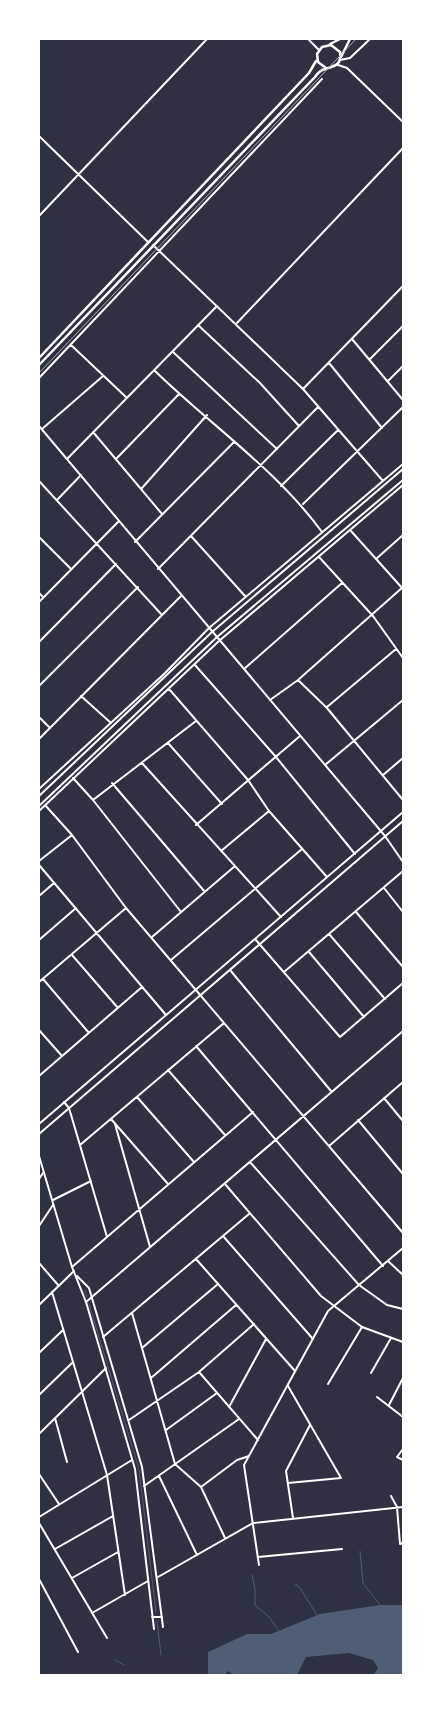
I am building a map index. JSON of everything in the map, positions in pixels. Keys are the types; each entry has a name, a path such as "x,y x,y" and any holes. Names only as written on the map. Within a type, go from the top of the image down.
{"highway":[{"path":"39,358 309,73 317,59 319,50 340,39"},
{"path":"39,365 315,77 326,68 337,65 350,39"},
{"path":"329,45 337,48 340,59"},
{"path":"317,59 320,65 326,68"}],"street":[{"path":"39,216 207,39"},
{"path":"308,39 319,50"},
{"path":"340,59 350,58 370,39"},
{"path":"337,65 347,68 403,122"},
{"path":"39,378 322,79"},
{"path":"39,136 148,242"},
{"path":"236,324 403,148"},
{"path":"153,245 304,389 383,481"},
{"path":"304,389 403,286"},
{"path":"67,459 217,306"},
{"path":"198,325 260,383 300,426"},
{"path":"370,360 403,326"},
{"path":"352,339 403,400"},
{"path":"71,344 127,398"},
{"path":"172,351 277,449"},
{"path":"329,363 382,428"},
{"path":"388,381 403,366"},
{"path":"154,370 179,394 206,415 302,505 322,532"},
{"path":"42,429 103,376"},
{"path":"116,459 179,394"},
{"path":"158,569 319,407"},
{"path":"302,505 403,407"},
{"path":"141,489 206,415"},
{"path":"39,426 118,522 380,830 403,862"},
{"path":"280,486 338,430"},
{"path":"93,432 162,514"},
{"path":"135,542 234,442"},
{"path":"39,789 111,723 209,628 403,464"},
{"path":"39,796 212,632 403,469"},
{"path":"57,500 81,475"},
{"path":"39,806 217,637 403,480"},
{"path":"39,481 163,616"},
{"path":"39,811 194,664 403,485"},
{"path":"39,602 118,522"},
{"path":"270,700 298,680 403,588 351,531"},
{"path":"376,559 403,535"},
{"path":"191,536 245,596"},
{"path":"39,537 71,569"},
{"path":"319,557 373,616 403,658"},
{"path":"39,642 116,564"},
{"path":"244,669 342,583"},
{"path":"39,686 138,587"},
{"path":"39,593 43,597"},
{"path":"39,739 181,596"},
{"path":"327,708 396,649"},
{"path":"194,664 276,757 355,854"},
{"path":"298,680 327,708 353,742 403,800"},
{"path":"168,689 248,780 269,810 327,877"},
{"path":"81,696 111,723"},
{"path":"325,765 403,700"},
{"path":"39,717 50,728"},
{"path":"93,800 112,783 142,763 196,721"},
{"path":"196,825 300,736"},
{"path":"168,742 222,804"},
{"path":"383,775 403,758"},
{"path":"142,763 220,852 281,917"},
{"path":"73,778 93,800 181,912"},
{"path":"112,783 205,892"},
{"path":"45,805 72,836 126,908 403,1233"},
{"path":"220,852 269,810"},
{"path":"39,1124 403,812"},
{"path":"39,1134 403,822"},
{"path":"39,861 72,836"},
{"path":"170,960 256,890 302,849"},
{"path":"39,865 166,1015"},
{"path":"152,937 235,866"},
{"path":"284,972 403,871"},
{"path":"39,896 54,883"},
{"path":"383,888 403,912"},
{"path":"39,940 76,908"},
{"path":"39,982 126,908"},
{"path":"356,911 403,967"},
{"path":"329,934 384,999"},
{"path":"255,939 340,1037 403,983"},
{"path":"308,951 364,1016"},
{"path":"71,954 118,1008"},
{"path":"230,970 332,1092"},
{"path":"43,978 89,1033"},
{"path":"39,1076 142,987"},
{"path":"80,1145 224,1023"},
{"path":"39,1030 62,1056"},
{"path":"86,1302 403,1031"},
{"path":"196,1046 383,1266"},
{"path":"168,1070 225,1136"},
{"path":"329,1146 403,1082"},
{"path":"137,1097 194,1162"},
{"path":"384,1098 403,1121"},
{"path":"64,1102 69,1108 107,1237"},
{"path":"72,1267 252,1112"},
{"path":"111,1119 168,1184"},
{"path":"358,1120 403,1174"},
{"path":"115,1124 150,1247"},
{"path":"39,1128 39,1134"},
{"path":"39,1156 72,1267 86,1302 132,1460 154,1629"},
{"path":"250,1162 358,1285 386,1305 403,1309"},
{"path":"39,1179 44,1172"},
{"path":"52,1201 91,1180"},
{"path":"225,1184 321,1296 362,1327 403,1342"},
{"path":"39,1226 53,1205"},
{"path":"104,1337 249,1214"},
{"path":"223,1236 313,1339"},
{"path":"259,1565 244,1465 328,1311 403,1248"},
{"path":"196,1259 296,1371"},
{"path":"388,1261 403,1275"},
{"path":"39,1263 59,1286"},
{"path":"75,1273 88,1288 142,1467 164,1627"},
{"path":"39,1305 75,1273"},
{"path":"142,1348 218,1284"},
{"path":"52,1292 107,1475 125,1595"},
{"path":"151,1378 236,1304"},
{"path":"132,1313 175,1464 201,1487 225,1539"},
{"path":"129,1420 158,1402 199,1372 254,1324"},
{"path":"328,1384 362,1327"},
{"path":"39,1353 63,1330"},
{"path":"371,1373 391,1338"},
{"path":"229,1407 266,1339"},
{"path":"39,1395 73,1362"},
{"path":"39,1434 106,1368"},
{"path":"199,1372 258,1440"},
{"path":"389,1406 403,1378"},
{"path":"288,1386 341,1478 288,1483"},
{"path":"166,1430 217,1393"},
{"path":"377,1397 403,1417"},
{"path":"55,1418 67,1462"},
{"path":"144,1486 239,1419"},
{"path":"293,1518 286,1471 310,1425"},
{"path":"403,1449 397,1457 403,1460"},
{"path":"201,1487 237,1460 249,1456"},
{"path":"39,1517 132,1460"},
{"path":"39,1474 59,1504"},
{"path":"159,1475 197,1555"},
{"path":"391,1496 397,1507 400,1544 403,1543"},
{"path":"158,1577 253,1522 403,1507"},
{"path":"54,1548 113,1516"},
{"path":"39,1523 107,1638"},
{"path":"258,1557 342,1549"},
{"path":"72,1578 119,1552"},
{"path":"39,1580 78,1652"},
{"path":"92,1613 148,1582"},
{"path":"152,1617 162,1617"}],"water":[{"path":"380,1605 403,1605 403,1675 373,1675 378,1668 373,1660 349,1653 306,1657 297,1675 233,1675 229,1671 224,1675 208,1675 208,1652 247,1634 271,1634 320,1614"}],"waterway":[{"path":"85,1290 87,1297"},
{"path":"89,1304 139,1469 156,1612"},
{"path":"360,1551 363,1583 380,1605"},
{"path":"252,1575 255,1588 255,1605 269,1617 279,1631"},
{"path":"295,1584 300,1588 317,1615"},
{"path":"157,1621 161,1655"},
{"path":"115,1660 124,1665"}],"railway":[{"path":"39,373 356,39"}]}
